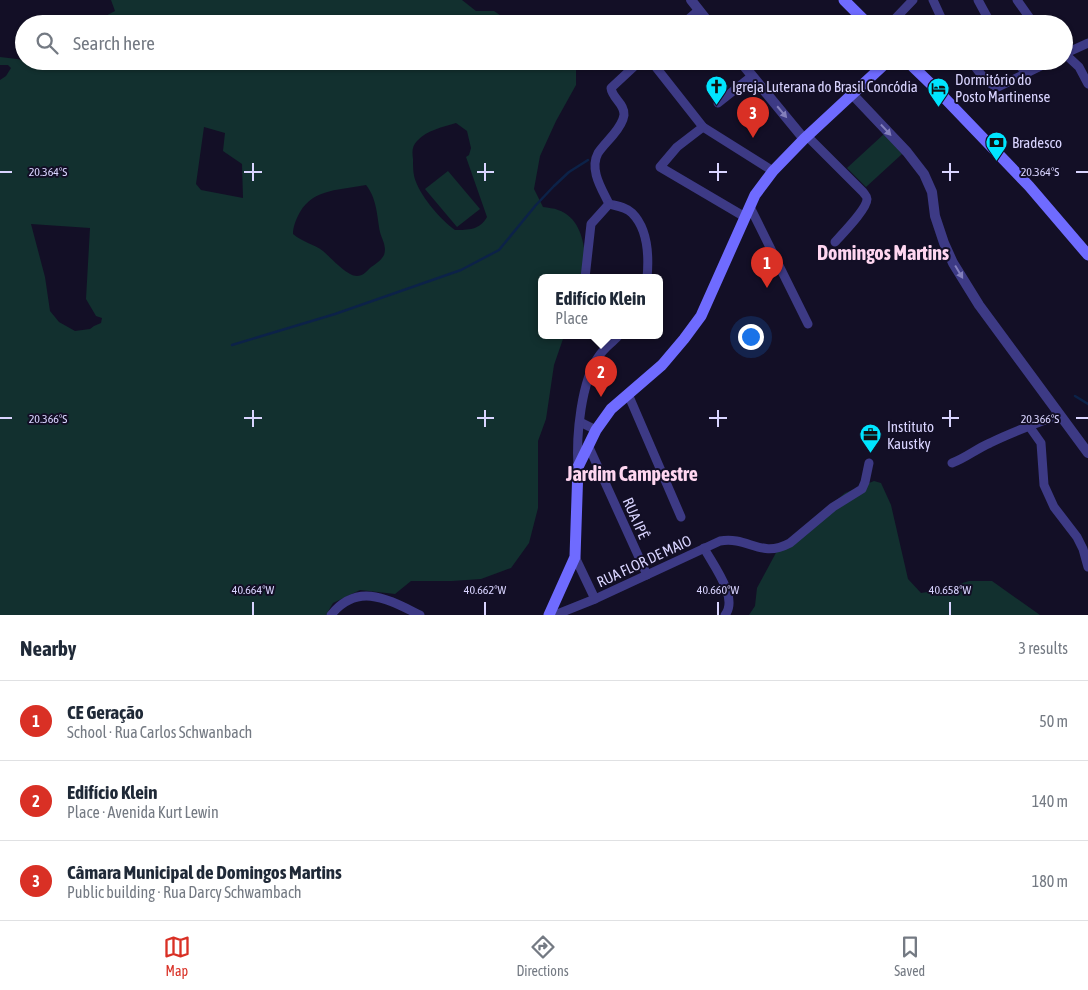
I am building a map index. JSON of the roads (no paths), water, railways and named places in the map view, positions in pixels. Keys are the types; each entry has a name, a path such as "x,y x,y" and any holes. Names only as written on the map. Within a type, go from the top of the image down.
{"main road":[{"path":"844,0 859,15"},
{"path":"549,615 575,557 578,467 596,430 611,410 662,365 701,316 758,190 773,171 806,137 878,70"},
{"path":"916,70 1022,180 1088,255"}],"street":[{"path":"691,0 703,15"},
{"path":"899,15 913,0"},
{"path":"933,0 940,15"},
{"path":"978,0 986,15"},
{"path":"1018,0 1028,15"},
{"path":"693,15 699,10"},
{"path":"1073,50 1088,43"},
{"path":"1073,62 1079,67 1088,84"},
{"path":"631,70 612,88 613,94 624,110 624,117 616,132 598,154 595,167 598,182 609,204 631,212 643,231 648,259 647,274"},
{"path":"659,70 703,127 773,171"},
{"path":"747,70 806,137 867,198 862,210 836,242"},
{"path":"979,70 995,87 1034,70"},
{"path":"1023,70 1026,74"},
{"path":"718,103 752,76"},
{"path":"853,94 907,152 924,174 932,192 935,216 953,263 979,305 1058,415 1088,453"},
{"path":"703,127 678,147 660,167 748,212 808,324"},
{"path":"585,274 591,224 609,204"},
{"path":"578,467 577,452 580,422 588,380 599,355 615,339"},
{"path":"628,394 681,517"},
{"path":"952,463 991,442 1058,415"},
{"path":"580,422 596,430"},
{"path":"1029,426 1041,443 1044,485 1054,507 1077,537 1083,549 1088,567"},
{"name":"RUA IPÊ","path":"588,445 646,575"},
{"name":"RUA FLOR DE MAIO","path":"555,615 595,599 720,540 739,540 758,548 782,548 790,544 833,508 862,489 869,463"},
{"name":"RUA FLOR DE MAIO","path":"704,548 729,592 730,608 725,615"},
{"path":"575,557 595,599"},
{"path":"331,615 340,604 362,595 393,603 420,615"}],"waterway":[{"path":"232,345 335,314 461,270 499,250 554,186 569,172 588,160"},
{"path":"1075,396 1088,404"}],"place":[{"name":"Igreja Luterana do Brasil Concódia","path":"716,105"},
{"name":"Dormitório do Posto Martinense","path":"939,107"},
{"name":"Câmara Municipal de Domingos Martins","path":"753,138"},
{"name":"Bradesco","path":"996,161"},
{"name":"CE Geração","path":"767,288"},
{"name":"Edifício Klein","path":"601,397"},
{"name":"Instituto Kaustky","path":"871,454"}],"district":[{"name":"Domingos Martins","path":"883,252"},
{"name":"Jardim Campestre","path":"632,473"}]}
